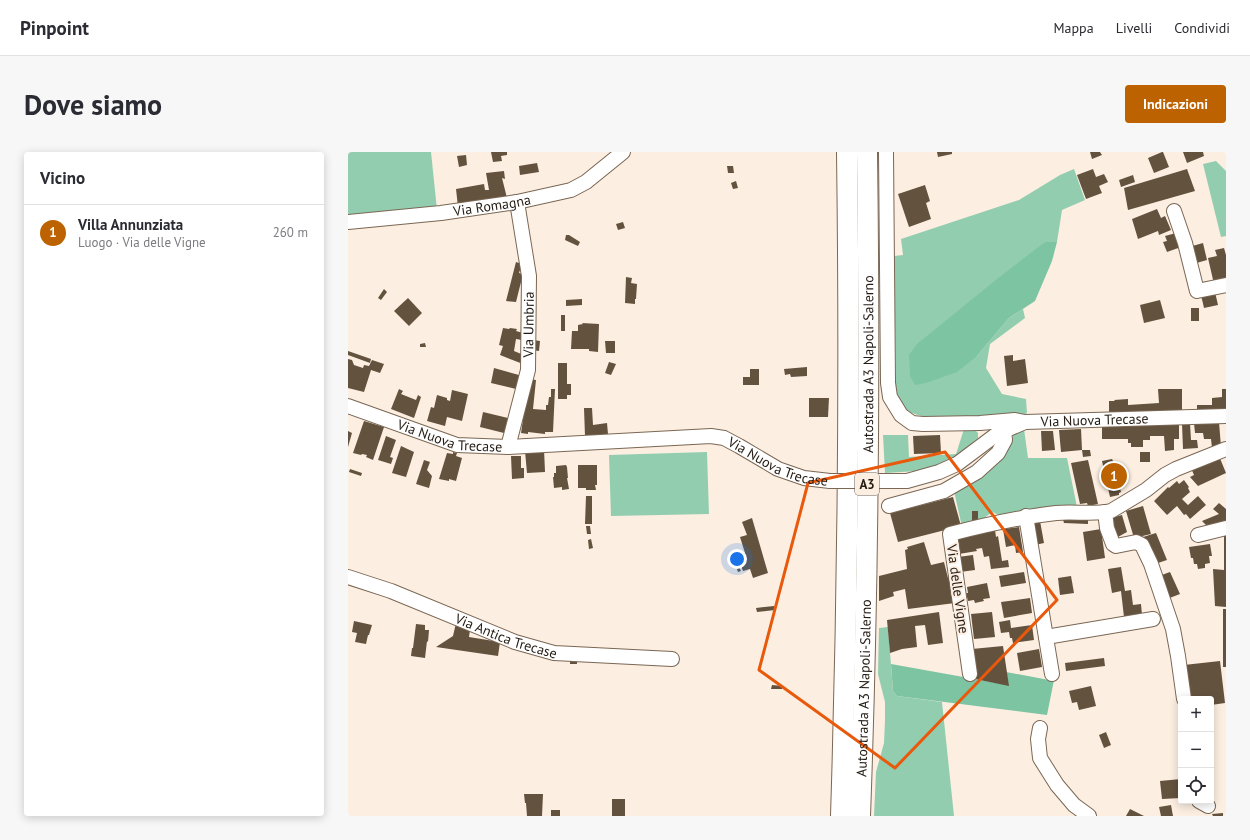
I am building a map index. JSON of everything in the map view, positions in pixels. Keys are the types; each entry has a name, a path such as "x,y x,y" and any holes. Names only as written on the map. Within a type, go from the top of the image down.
{"highway":[{"name":"Autostrada A3 Napoli-Salerno","path":"841,816 846,625 849,404 847,152"},
{"name":"Autostrada A3 Napoli-Salerno","path":"860,816 864,704 868,399 867,152"}],"street":[{"name":"Via Romagna","path":"348,222 441,214 517,202 571,190 586,182 623,152"},
{"path":"886,152 888,383 890,397 901,415 912,423 992,430 1005,440 998,453 977,472 944,491 889,506"},
{"name":"Via Umbria","path":"508,447 528,370 529,276 517,202"},
{"path":"1174,211 1185,243 1197,291 1226,285"},
{"name":"Via Nuova Trecase","path":"348,406 457,446 508,447 711,436 724,438 778,469 804,478 830,481 907,480 939,472 957,464 992,430 1025,422 1226,416"},
{"name":"Via delle Vigne","path":"970,674 950,534 1026,516 1071,511 1111,511 1146,490 1165,475 1176,469 1226,449"},
{"path":"1105,512 1107,528 1113,544 1116,546 1136,542 1142,545 1152,564 1173,629 1184,696"},
{"path":"1026,516 1052,674"},
{"path":"1198,535 1226,528"},
{"name":"Via Antica Trecase","path":"348,577 391,591 515,642 554,653 672,659"},
{"path":"1046,637 1153,619"},
{"path":"1040,728 1038,739 1040,758 1056,785 1074,805 1089,816"}],"highlighted area":[{"path":"945,452 1057,600 895,768 759,670 808,483"}],"green space":[{"path":"348,152 431,152 437,210 348,219"},
{"path":"1216,161 1226,171 1226,236 1221,237 1203,164"},
{"path":"1074,169 1085,200 1062,210 1057,242 1045,242 976,357 1009,318 1023,309 1025,318 990,344 986,368 1002,394 1026,399 1027,413 1020,417 932,417 914,414 909,411 901,403 896,390 894,256 903,255 901,239 1019,200 1060,175"},
{"path":"1045,242 1057,242 1052,261 1035,301 1009,318 976,357 957,372 926,383 915,385 910,376 909,355 917,344"},
{"path":"964,429 975,430 978,433 978,438 949,461 926,469 885,473 883,435 908,435 909,457 956,454"},
{"path":"1024,429 1028,458 1067,458 1077,507 1004,517 992,512 979,522 962,527 954,491 1012,438 1015,433"},
{"path":"707,452 709,514 611,516 609,455"},
{"path":"888,627 893,691 897,696 942,702 954,816 874,816 876,772 884,743 885,720 885,702 878,674 879,628"},
{"path":"891,664 1008,685 1006,672 1054,680 1047,715 897,696 893,691"}],"building":[{"path":"491,152 507,152 507,155 501,156 502,161 493,162"},
{"path":"937,152 952,152 952,154 938,157"},
{"path":"1090,152 1100,152 1102,155 1092,159"},
{"path":"1162,152 1169,167 1154,173 1148,158"},
{"path":"1183,152 1203,152 1204,156 1187,163"},
{"path":"466,155 467,165 459,167 457,156"},
{"path":"537,163 539,172 520,175 519,166"},
{"path":"727,166 733,166 734,173 728,173"},
{"path":"1093,169 1096,177 1104,174 1108,182 1099,186 1102,193 1086,199 1077,175"},
{"path":"1187,169 1195,191 1128,210 1124,188"},
{"path":"504,171 505,179 502,178 507,198 458,207 456,189 484,184 485,190 489,190 486,173"},
{"path":"1133,175 1135,182 1121,187 1119,180"},
{"path":"736,181 738,188 733,189 731,183"},
{"path":"925,185 930,201 926,203 931,219 909,227 898,194"},
{"path":"1157,209 1161,218 1165,216 1171,230 1159,235 1158,231 1138,239 1132,219"},
{"path":"623,222 625,228 618,230 616,224"},
{"path":"1176,233 1181,247 1167,252 1163,242 1167,241 1165,236"},
{"path":"566,235 569,235 580,242 578,246 565,240"},
{"path":"1203,243 1207,260 1193,264 1189,247"},
{"path":"1224,248 1226,255 1226,281 1214,284 1208,258 1217,256 1215,250"},
{"path":"516,262 522,264 519,273 523,274 516,302 506,301"},
{"path":"626,277 632,278 631,283 637,284 635,304 625,303"},
{"path":"384,289 387,292 381,300 378,298"},
{"path":"1215,292 1218,305 1204,308 1201,295"},
{"path":"408,298 422,313 409,326 394,311"},
{"path":"582,299 582,305 566,306 566,300"},
{"path":"1160,300 1165,318 1144,323 1140,305"},
{"path":"1191,308 1199,308 1199,321 1191,321"},
{"path":"561,315 565,315 565,331 561,331"},
{"path":"582,323 599,324 598,352 589,351 589,349 571,349 572,331 578,331 578,325 583,324"},
{"path":"503,328 517,329 516,331 523,333 522,340 516,339 514,351 526,356 523,364 500,355 503,346 499,345"},
{"path":"533,340 540,341 539,351 532,350"},
{"path":"605,341 615,341 615,353 606,353"},
{"path":"425,343 426,347 420,347 420,344"},
{"path":"348,351 371,359 370,363 348,355"},
{"path":"1013,355 1013,361 1025,359 1028,383 1007,386 1004,356"},
{"path":"348,359 352,360 354,365 363,368 364,365 369,366 372,360 384,364 380,373 371,370 364,392 348,388"},
{"path":"609,362 616,364 611,375 605,373"},
{"path":"558,363 567,363 567,384 571,384 571,395 567,395 567,399 558,399"},
{"path":"807,367 807,376 791,377 790,374 785,375 784,369"},
{"path":"494,368 519,375 516,389 491,383"},
{"path":"750,369 759,369 759,385 743,385 743,377 750,377"},
{"path":"529,379 536,380 533,409 546,410 549,397 551,397 551,389 555,389 553,432 545,432 545,434 528,432 528,434 521,433"},
{"path":"399,389 403,391 401,394 416,400 418,395 421,397 414,418 391,409"},
{"path":"1158,389 1182,389 1182,412 1109,414 1109,401 1128,399 1128,405 1159,403"},
{"path":"1222,389 1226,389 1226,412 1197,413 1197,405 1212,405 1212,398 1222,397"},
{"path":"452,390 468,394 462,421 447,417 445,426 427,421 431,407 434,408 437,395 447,398 447,400 450,401"},
{"path":"809,398 829,398 828,417 809,417"},
{"path":"584,408 592,408 593,425 607,423 608,434 585,436"},
{"path":"483,412 508,418 504,433 480,427"},
{"path":"364,421 384,427 373,460 366,457 367,455 353,453"},
{"path":"1219,422 1221,447 1212,448 1211,439 1204,439 1203,433 1195,433 1194,423"},
{"path":"1190,423 1191,440 1197,440 1198,448 1183,449 1182,424"},
{"path":"1179,424 1179,439 1174,439 1174,450 1165,451 1164,436 1150,436 1150,440 1143,440 1143,447 1131,447 1131,443 1128,443 1128,439 1102,439 1102,426"},
{"path":"1081,429 1082,450 1061,452 1059,430"},
{"path":"348,431 352,433 348,447"},
{"path":"1041,431 1053,431 1055,450 1042,451"},
{"path":"940,435 941,453 914,454 913,436"},
{"path":"386,436 396,440 390,457 393,458 391,464 378,460"},
{"path":"401,446 414,452 406,477 392,473"},
{"path":"544,449 545,472 527,473 525,451"},
{"path":"1082,450 1090,450 1091,456 1083,457"},
{"path":"453,452 457,453 456,456 462,458 456,481 439,479 447,453 453,454"},
{"path":"1140,452 1150,452 1150,462 1140,462"},
{"path":"511,456 521,456 521,468 524,468 524,478 512,479"},
{"path":"1219,456 1226,473 1198,486 1190,477 1194,475 1191,468"},
{"path":"1112,459 1115,461 1116,465 1119,465 1125,483 1122,484 1123,488 1120,488 1121,492 1119,495 1110,497 1102,461"},
{"path":"424,460 430,462 427,470 432,476 429,488 416,484"},
{"path":"1088,460 1098,504 1088,506 1087,503 1080,504 1071,463"},
{"path":"566,465 569,489 562,490 562,487 554,488 553,477 554,473 556,473 556,466"},
{"path":"578,465 597,465 596,490 578,488"},
{"path":"350,469 362,473 361,476 349,472"},
{"path":"1184,480 1189,487 1190,492 1182,499 1188,505 1198,496 1206,505 1190,519 1186,514 1184,515 1177,506 1167,515 1154,501 1168,487 1169,488 1177,481 1179,484"},
{"path":"586,496 592,496 592,524 585,524"},
{"path":"953,497 961,526 898,542 890,513"},
{"path":"1219,503 1226,509 1226,524 1209,528 1202,521 1219,514 1213,509"},
{"path":"1143,506 1151,534 1134,538 1126,511"},
{"path":"972,511 978,511 978,520 972,520"},
{"path":"1122,515 1127,532 1116,538 1111,518"},
{"path":"1062,516 1088,516 1088,524 1064,523"},
{"path":"752,518 768,573 753,578 750,569 743,571 737,556 745,553 740,537 747,535 742,522"},
{"path":"1040,521 1044,543 1035,545 1032,522"},
{"path":"586,526 590,526 591,534 587,534"},
{"path":"1019,527 1023,552 1016,553 1015,545 1006,547 1003,529"},
{"path":"1101,529 1105,558 1087,561 1083,532"},
{"path":"995,530 996,537 998,536 1002,561 1008,560 1009,567 991,569 989,556 984,557 982,548 976,549 977,551 959,554 957,537"},
{"path":"1156,533 1167,560 1155,564 1143,537"},
{"path":"1224,534 1226,534 1226,607 1215,606 1213,569 1224,570"},
{"path":"591,539 593,548 589,549 588,540"},
{"path":"924,542 931,565 944,562 948,578 952,577 955,603 908,609 905,589 893,592 894,596 879,601 879,576 907,569 905,550 908,549 907,547"},
{"path":"1210,544 1212,556 1209,556 1210,563 1205,564 1205,568 1198,569 1197,564 1194,564 1193,558 1191,558 1189,547"},
{"path":"973,555 975,570 960,572 958,557"},
{"path":"737,563 741,571 738,572 735,564"},
{"path":"1121,567 1125,591 1131,590 1133,605 1141,604 1142,615 1124,617 1121,591 1112,593 1108,569"},
{"path":"1024,572 1026,583 1001,587 999,576"},
{"path":"1170,572 1180,594 1167,599 1159,576"},
{"path":"1071,576 1074,593 1060,595 1058,578"},
{"path":"987,583 990,598 983,599 984,601 975,603 974,600 968,601 966,593 968,593 967,587"},
{"path":"1030,598 1032,613 1004,618 1001,602"},
{"path":"774,606 775,610 757,612 756,608"},
{"path":"1223,609 1226,609 1226,667 1223,667"},
{"path":"939,612 943,643 928,645 925,625 915,626 917,647 902,649 890,653 887,620"},
{"path":"992,612 995,637 974,639 971,614"},
{"path":"1010,620 1011,628 1032,625 1034,640 1013,643 1009,632 1001,633 999,622"},
{"path":"354,621 372,625 366,644 355,642 357,633 352,632"},
{"path":"456,623 470,630 469,637 500,642 498,656 436,647 453,636"},
{"path":"416,624 425,625 425,630 429,630 425,658 411,656"},
{"path":"1003,646 1009,686 975,679 972,649"},
{"path":"1039,649 1042,667 1020,671 1017,653"},
{"path":"570,658 577,658 577,664 570,664"},
{"path":"1104,658 1105,666 1066,671 1065,663"},
{"path":"1220,661 1225,703 1214,705 1214,696 1188,696 1184,665"},
{"path":"772,685 782,686 782,689 771,689"},
{"path":"1091,686 1096,706 1079,710 1077,702 1072,703 1069,691"},
{"path":"1106,732 1111,745 1104,748 1099,735"},
{"path":"1178,779 1178,798 1162,799 1160,781"},
{"path":"524,794 543,794 542,816 527,816"},
{"path":"612,799 625,799 625,816 612,816"},
{"path":"1171,805 1173,816 1161,816 1159,807"},
{"path":"1130,809 1144,816 1126,816"},
{"path":"551,810 560,810 560,816 551,816"},
{"path":"1223,813 1223,816 1213,816 1212,814"}],"place":[{"name":"Villa Annunziata","path":"1114,476"}]}
